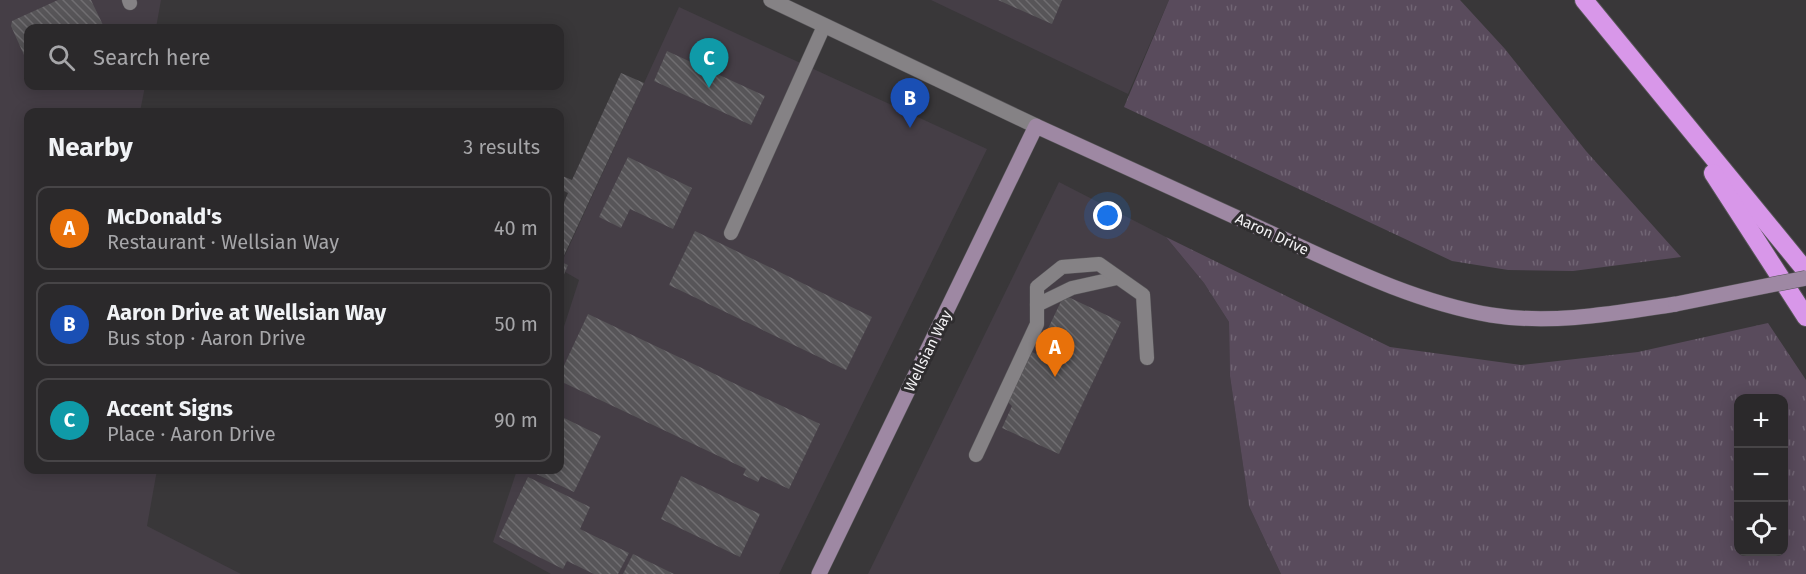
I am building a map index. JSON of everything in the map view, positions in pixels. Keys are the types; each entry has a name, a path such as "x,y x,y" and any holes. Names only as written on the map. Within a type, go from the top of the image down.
{"highway":[{"path":"1584,0 1806,271"},
{"path":"1666,98 1806,317"}],"main road":[{"name":"Aaron Drive","path":"1036,126 1369,278 1448,306 1493,315 1549,318 1604,315 1676,304 1806,279"},
{"name":"Wellsian Way","path":"819,574 1036,126"}],"street":[{"name":"Aaron Drive","path":"771,0 1036,126"}],"lane":[{"path":"731,233 824,26"},
{"path":"976,455 1037,324 1037,287 1062,267 1099,264 1143,296 1147,358"},
{"path":"1037,305 1072,288 1117,278"}],"shaded area":[{"path":"0,0 161,0 157,24 24,24 24,90 144,90 141,108 24,108 24,474 156,474 147,526 241,574 0,574"},
{"path":"931,0 1169,0 1128,94"},
{"path":"679,7 987,149 779,574 551,574 493,542 516,474 564,474 564,327 579,280 564,271 564,257"},
{"path":"1059,182 1166,237 1204,283 1229,322 1230,376 1249,506 1281,574 868,574"}],"green space":[{"path":"1169,0 1460,0 1505,49 1586,151 1681,257 1573,271 1508,270 1452,261 1124,107"},
{"path":"1166,237 1390,347 1521,365 1638,352 1768,323 1806,380 1806,574 1281,574 1249,506 1230,376 1229,322 1204,283"}],"building":[{"path":"58,0 91,0 103,24 24,24 24,55 11,26 12,21"},
{"path":"998,0 1062,0 1052,24"},
{"path":"667,51 765,96 751,125 654,81"},
{"path":"621,73 644,83 564,256 564,202 568,193 564,191 564,177 572,180"},
{"path":"628,157 692,188 673,229 630,209 621,228 599,217"},
{"path":"695,231 872,317 846,370 669,285"},
{"path":"1064,295 1121,322 1059,454 1002,428 1012,406 1005,399 1028,350 1036,354"},
{"path":"588,314 820,424 789,489 761,476 758,482 743,475 746,469 564,383 564,365"},
{"path":"564,418 601,436 574,492 536,474 564,474"},
{"path":"681,476 760,514 740,557 661,519"},
{"path":"528,477 590,507 580,529 629,553 618,574 594,574 567,561 563,569 499,537"},
{"path":"633,554 674,574 623,574"}],"place":[{"name":"Accent Signs","path":"709,88"},
{"name":"Aaron Drive at Wellsian Way","path":"910,128"},
{"name":"McDonald's","path":"1055,377"}]}
